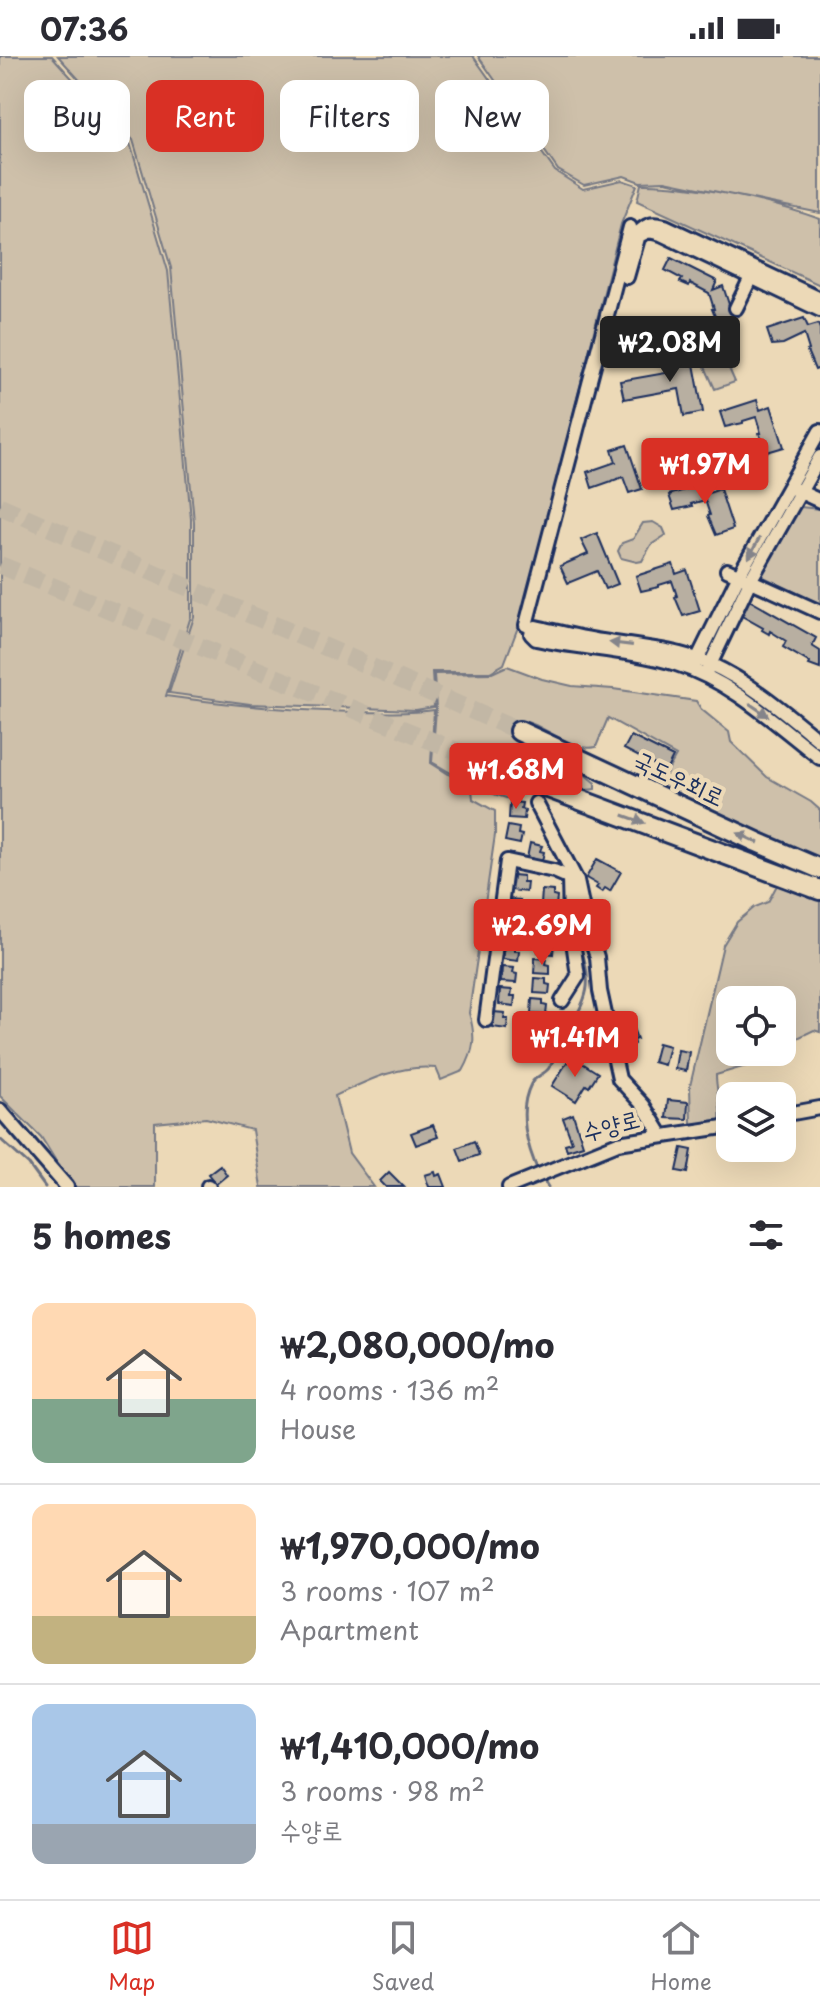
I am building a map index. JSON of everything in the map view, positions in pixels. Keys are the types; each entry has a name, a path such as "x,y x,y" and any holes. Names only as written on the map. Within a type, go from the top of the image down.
{"highway":[{"name":"국도우회로","path":"519,731 820,869"},
{"name":"국도우회로","path":"535,783 820,890"}],"street":[{"path":"634,232 650,224 665,226 820,310"},
{"path":"627,277 634,232"},
{"path":"526,625 634,232"},
{"path":"753,273 820,299"},
{"path":"736,308 753,273"},
{"path":"695,665 739,575 815,462 820,431"},
{"path":"794,489 820,501"},
{"path":"739,575 820,612"},
{"path":"708,670 720,642 739,575"},
{"path":"695,665 679,653 577,637 536,627 531,632 536,639 695,665 734,677"},
{"path":"720,642 723,664 734,677 787,713 820,741"},
{"path":"708,670 820,758"},
{"path":"536,803 573,880 597,957 600,991 619,1079 643,1105 662,1136"},
{"path":"486,1020 507,861 554,871 573,880"},
{"path":"562,1001 578,976 570,921 573,880"},
{"path":"796,1112 820,1108"},
{"path":"0,1110 67,1187"},
{"name":"수양로","path":"515,1184 618,1143 716,1128"}],"shaded area":[{"path":"0,56 52,56 74,80 24,80 24,152 130,152 130,143 168,271 191,519 191,616 166,696 310,710 434,710 431,763 472,789 473,799 495,811 495,835 469,1013 473,1043 463,1071 441,1080 436,1068 396,1071 335,1096 349,1153 374,1187 261,1187 252,1130 206,1118 155,1123 155,1187 72,1187 41,1137 0,1096"},
{"path":"58,56 473,56 490,80 435,80 435,152 541,152 555,171 583,189 622,180 637,185 621,224 523,614 504,664 490,672 432,672 434,707 416,710 250,704 169,693 194,617 194,522 171,268 130,137 130,80 79,80"},
{"path":"478,56 820,56 820,213 665,181 640,182 624,176 584,185 558,170 545,152 549,152 549,80 495,80"},
{"path":"641,184 732,195 820,219 820,285 637,201"},
{"path":"727,351 734,364 728,366 735,382 715,389 701,358"},
{"path":"800,507 820,509 820,604 766,578 759,579 794,510"},
{"path":"653,522 663,528 666,535 651,545 642,561 621,558 618,551 622,543 633,539 643,523"},
{"path":"507,666 572,686 696,701 701,709 729,732 731,742 767,777 820,810 820,861 691,805 659,786 676,756 608,718 596,747 574,745 523,721 513,721 511,730 584,774 595,783 595,789 568,787 512,766 492,766 494,775 519,792 518,801 484,790 432,762 436,709 434,674 492,673"},
{"path":"777,885 820,901 820,1032 814,1030 796,1039 796,986 716,986 716,1066 746,1066 716,1075 716,1121 691,1124 690,1086 723,945 737,922 755,907 768,902"}],"building":[{"path":"671,258 717,281 713,290 723,286 736,326 721,331 709,293 690,283 689,286 680,282 682,279 665,270"},
{"path":"804,318 808,327 818,324 820,329 820,368 815,370 804,334 783,344 772,345 767,330"},
{"path":"691,348 703,412 684,416 679,389 624,399 620,381 677,371 673,351"},
{"path":"757,400 760,410 771,406 784,447 767,452 756,417 725,427 720,412"},
{"path":"627,445 642,489 629,493 623,477 592,488 587,472 616,462 612,450"},
{"path":"706,483 709,493 720,489 733,529 716,535 705,500 674,510 669,495"},
{"path":"597,533 618,584 605,589 597,571 568,583 560,566 588,554 581,540"},
{"path":"673,564 676,574 687,570 700,611 683,616 672,581 641,591 636,576"},
{"path":"749,600 816,638 812,646 820,651 820,669 783,647 786,641 740,615"},
{"path":"631,736 673,757 666,771 624,749"},
{"path":"510,802 522,803 524,819 509,818"},
{"path":"508,826 519,828 518,834 522,835 520,844 505,841"},
{"path":"530,843 542,846 542,861 527,858"},
{"path":"597,859 621,872 610,891 605,888 602,892 596,888 598,885 586,878"},
{"path":"512,875 523,876 523,882 527,882 526,892 510,890"},
{"path":"542,890 553,891 553,896 557,897 556,906 541,905"},
{"path":"508,899 520,900 523,915 507,914"},
{"path":"540,916 552,917 554,933 539,932"},
{"path":"506,922 517,923 517,929 521,929 520,939 505,937"},
{"path":"539,937 550,938 550,944 554,944 553,954 538,952"},
{"path":"504,944 515,945 515,951 519,951 518,961 502,959"},
{"path":"535,958 547,959 550,974 534,973"},
{"path":"502,967 514,968 516,983 501,982"},
{"path":"535,978 546,979 546,984 550,985 549,994 534,993"},
{"path":"500,989 512,990 514,1006 499,1004"},
{"path":"532,999 543,1000 543,1005 547,1006 546,1015 531,1014"},
{"path":"493,1012 505,1013 507,1029 492,1027"},
{"path":"633,1028 637,1039 633,1040 634,1044 624,1048 623,1044 619,1045 615,1034"},
{"path":"658,1043 669,1046 664,1065 653,1062"},
{"path":"678,1050 689,1052 686,1071 675,1069"},
{"path":"571,1056 598,1073 576,1101 552,1086"},
{"path":"668,1100 688,1102 687,1119 666,1118"},
{"path":"573,1114 583,1145 567,1150 565,1144 572,1142 563,1118"},
{"path":"433,1125 438,1137 416,1145 411,1133"},
{"path":"474,1141 479,1155 462,1161 457,1148"},
{"path":"682,1148 692,1150 688,1173 677,1171"},
{"path":"220,1165 227,1175 216,1184 208,1174"},
{"path":"389,1172 404,1187 386,1187 380,1181"},
{"path":"435,1172 436,1176 441,1174 446,1187 429,1187 425,1175"}],"waterway":[{"path":"577,916 578,936"},
{"path":"539,1173 525,1129 525,1106 531,1084 551,1065 586,995 587,973 579,944"},
{"path":"0,1139 29,1165 45,1187"},
{"path":"543,1179 548,1187"}],"tunnel":[{"path":"0,506 519,731"},
{"path":"0,565 535,783"}]}
